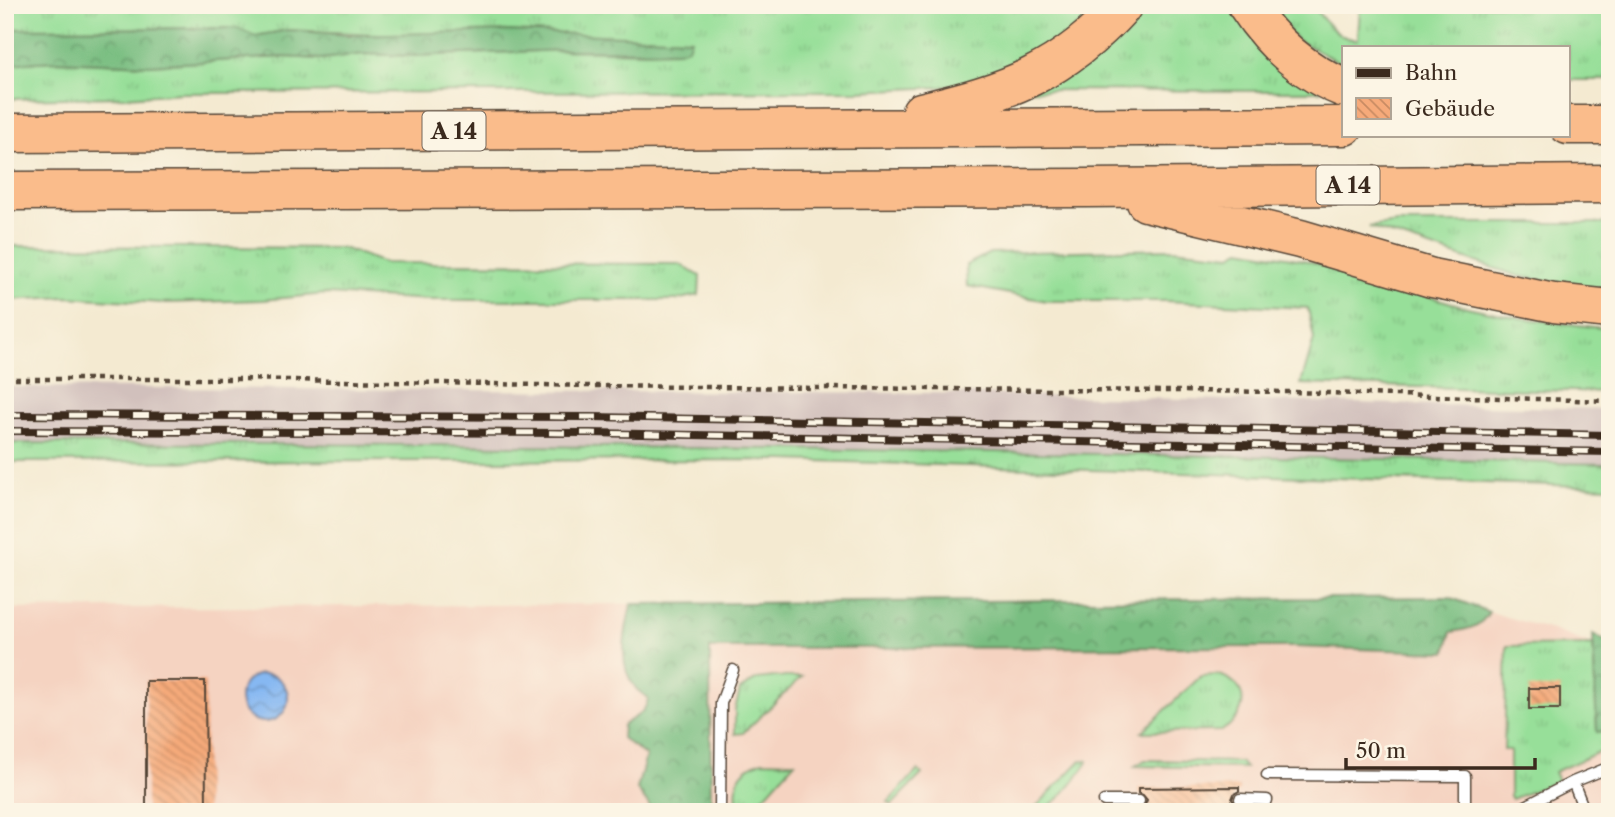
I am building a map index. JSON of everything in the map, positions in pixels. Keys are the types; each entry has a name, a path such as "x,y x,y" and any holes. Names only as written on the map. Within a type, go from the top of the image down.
{"highway":[{"path":"857,128 972,100 1018,83 1057,64 1099,33 1123,5"},
{"path":"1247,5 1264,30 1291,57 1342,87"},
{"path":"1570,125 1610,125"},
{"name":"A 14","path":"5,133 1342,126"},
{"name":"A 14","path":"5,191 1610,184"},
{"path":"1086,188 1300,239 1432,278 1553,303 1610,309"}],"lane":[{"path":"720,812 721,704 733,670"},
{"path":"1514,812 1610,766"},
{"path":"1267,775 1465,776 1465,812"},
{"path":"1573,782 1585,812"},
{"path":"1240,800 1267,800"},
{"path":"1104,801 1139,801"}],"path":[{"path":"5,379 240,379 591,386 1291,392 1610,401"}],"shaded area":[{"path":"5,387 930,393 1610,409 1610,487 784,460 5,462"},
{"path":"1449,597 1593,645 1597,732 1610,730 1610,812 5,812 5,609"}],"green space":[{"path":"5,5 1104,5 1090,22 989,79 942,87 858,91 181,93 126,97 5,99 5,64 55,61 149,65 283,57 321,59 364,54 412,56 565,50 648,52 688,48 288,30 255,36 236,28 5,29"},
{"path":"1138,5 1231,5 1320,91 1029,90"},
{"path":"1266,5 1312,5 1338,33 1344,37 1358,39 1360,5 1610,5 1610,80 1570,80 1570,46 1342,46 1342,64 1297,40"},
{"path":"236,28 255,36 288,30 349,35 510,31 691,39 688,48 678,51 565,50 412,56 364,54 321,59 283,57 149,65 55,61 5,64 5,29"},
{"path":"1398,223 1610,223 1610,291 1518,276 1369,227"},
{"path":"5,246 343,248 384,263 679,264 700,276 699,295 675,300 431,300 326,294 262,300 163,303 67,297 5,300"},
{"path":"1173,249 1232,255 1241,249 1308,261 1462,306 1520,318 1610,329 1610,392 1301,384 1314,339 1308,308 1165,301 1047,301 967,286 966,265 990,253"},
{"path":"5,443 808,449 1610,464 1610,487 784,460 5,462"},
{"path":"1449,597 1489,612 1478,625 1451,632 1446,652 1294,647 710,648 711,812 650,812 650,807 637,789 646,756 622,738 623,725 642,711 648,698 636,689 629,678 624,657 631,604"},
{"path":"1593,635 1610,642 1610,730 1597,732"},
{"path":"1593,645 1597,731 1610,730 1610,747 1554,772 1558,781 1512,799 1510,750 1504,750 1507,646"},
{"path":"1219,675 1230,680 1241,693 1241,709 1230,725 1221,731 1142,732 1201,676"},
{"path":"802,677 743,733 735,734 735,710 740,690 757,679"},
{"path":"1081,760 1088,761 1087,764 1063,794 1048,807 1031,812"},
{"path":"1145,760 1240,762 1245,768 1135,766"},
{"path":"762,761 795,762 750,812 737,812 738,780 746,770"},
{"path":"918,770 922,774 892,805 888,802"}],"water":[{"path":"264,674 281,681 288,698 281,715 264,722 247,715 240,698 247,681"}],"building":[{"path":"146,681 205,681 206,812 146,812"},
{"path":"1529,688 1560,688 1560,709 1529,709"},
{"path":"1239,787 1232,799 1235,805 1240,807 1240,812 1139,812 1147,800 1138,793 1138,788"}],"railway":[{"path":"5,415 591,417 1610,435"},
{"path":"5,431 590,433 1610,452"}]}
